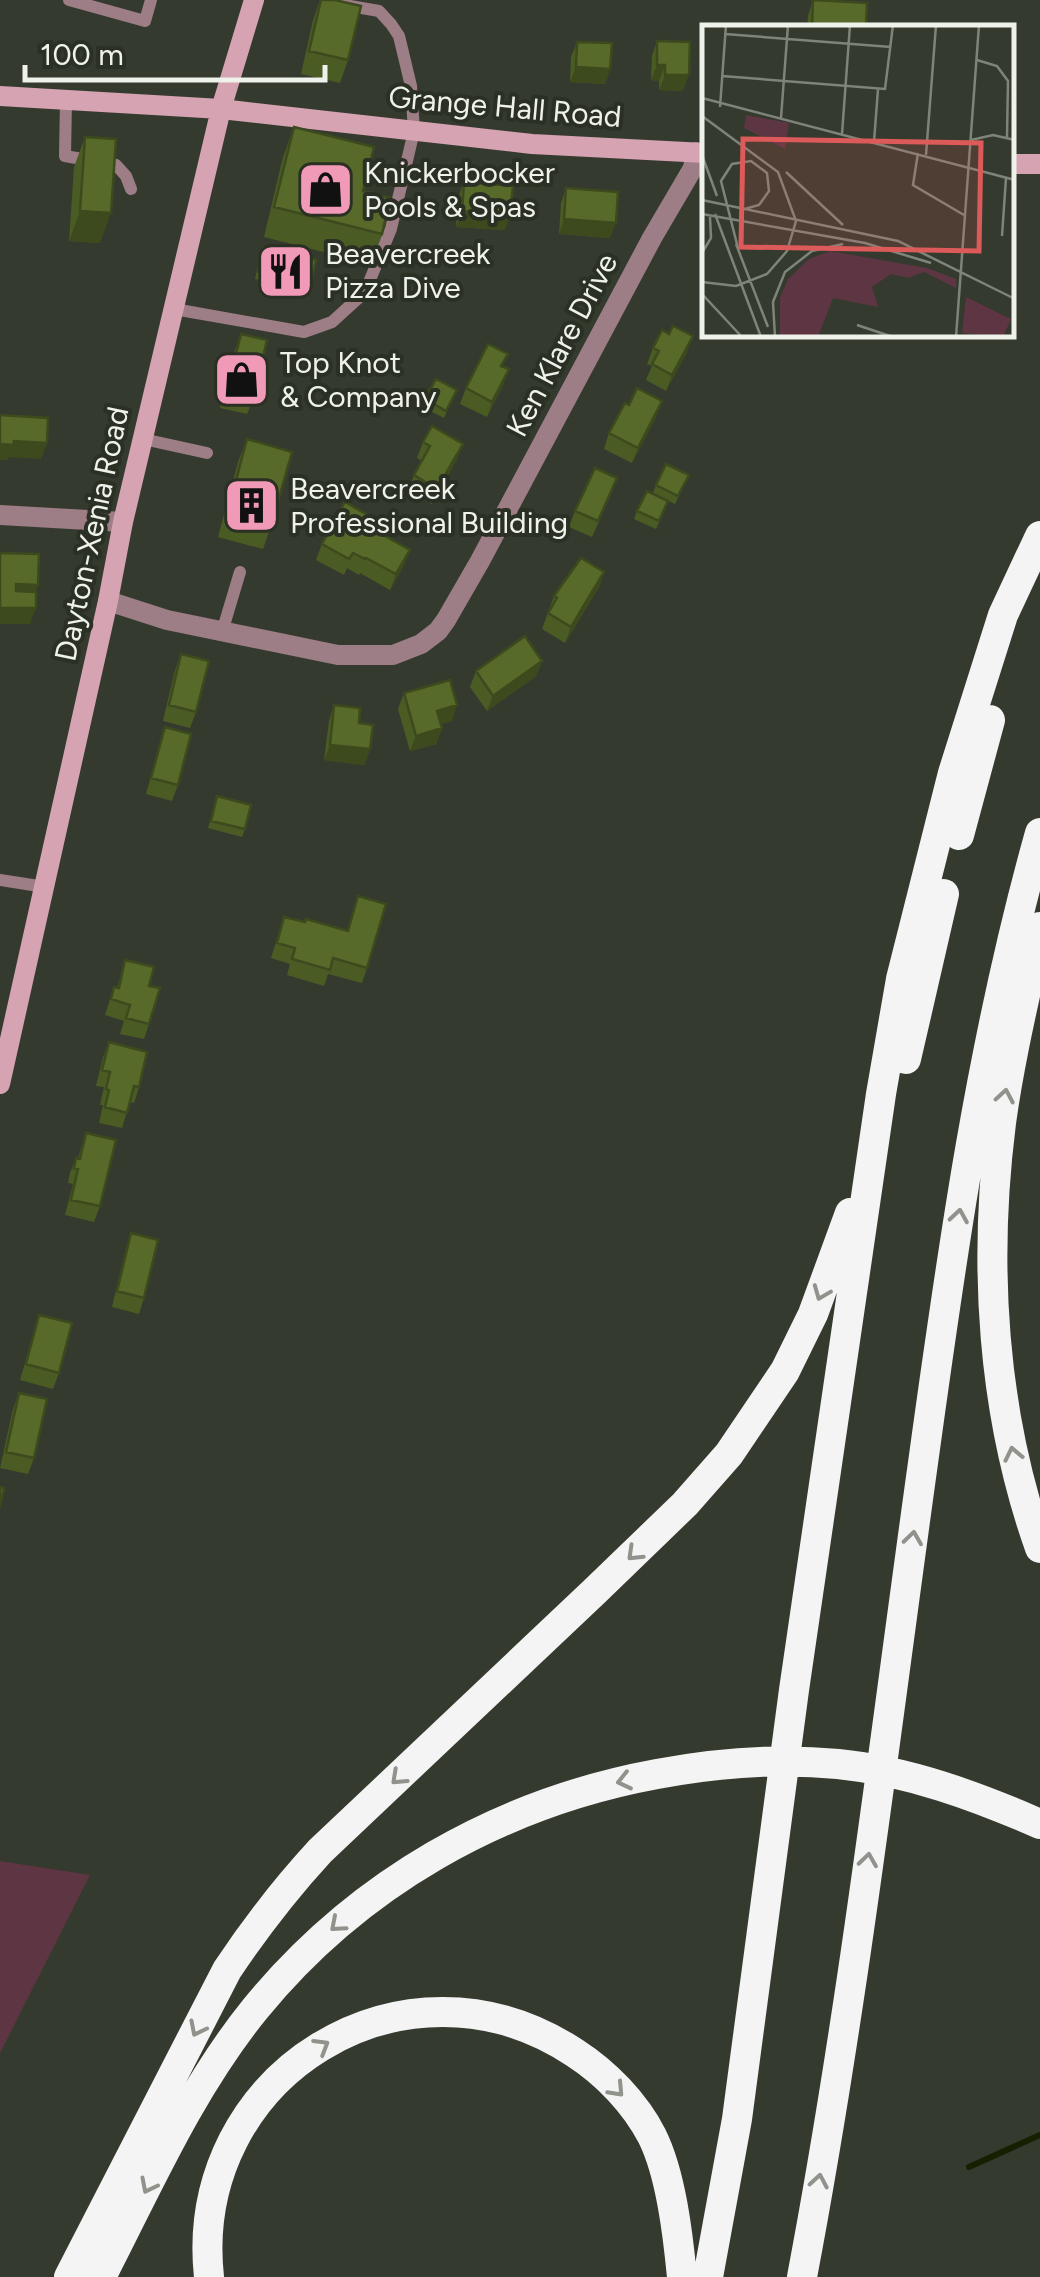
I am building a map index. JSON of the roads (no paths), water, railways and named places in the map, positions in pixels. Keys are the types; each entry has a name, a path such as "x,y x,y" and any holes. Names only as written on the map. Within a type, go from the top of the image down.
{"highway":[{"path":"708,2277 737,2119 791,1710 901,979 953,773 1002,615 1040,536"},
{"path":"726,2277 772,2009 809,1711 904,1072 967,801 1040,560"},
{"path":"802,2277 840,2056 962,1199 1006,968 1040,833"},
{"path":"1040,927 1001,1124 992,1275 994,1321 1010,1436 1022,1493 1040,1548"},
{"path":"69,2277 226,1970 258,1924 320,1851 608,1579 685,1504 729,1454 785,1372 870,1170"},
{"path":"101,2277 188,2108 219,2058 284,1975 359,1906 439,1852 515,1814 629,1779 720,1764 779,1761 839,1764 909,1777 1040,1824"},
{"path":"209,2277 207,2238 211,2202 219,2171 248,2113 296,2062 326,2042 359,2026 424,2012 495,2017 526,2027 558,2042 613,2084 653,2137 668,2184 682,2277"}],"main road":[{"name":"Dayton-Xenia Road","path":"0,1084 7,1025 45,887 123,522 221,109 254,0"},
{"name":"Grange Hall Road","path":"0,96 221,109 532,144 701,152"}],"street":[{"name":"Ken Klare Drive","path":"108,602 167,620 313,651 366,657 393,655 421,644 438,630 480,561 701,152"},
{"path":"0,515 123,522"}],"lane":[{"path":"70,0 145,21 151,0"},
{"path":"174,309 304,332 332,322 365,292 391,229 414,131 411,86 399,36 391,24 378,11 334,0"},
{"path":"66,100 65,156 116,166 131,189"},
{"path":"143,438 207,453"},
{"path":"222,632 240,572"},
{"path":"0,880 45,887"}],"waterway":[{"path":"969,2167 1040,2135"}],"place":[{"name":"Knickerbocker Pools & Spas","path":"325,190"},
{"name":"Beavercreek Pizza Dive","path":"286,271"},
{"name":"Top Knot & Company","path":"241,380"},
{"name":"Beavercreek Professional Building","path":"251,506"}]}
